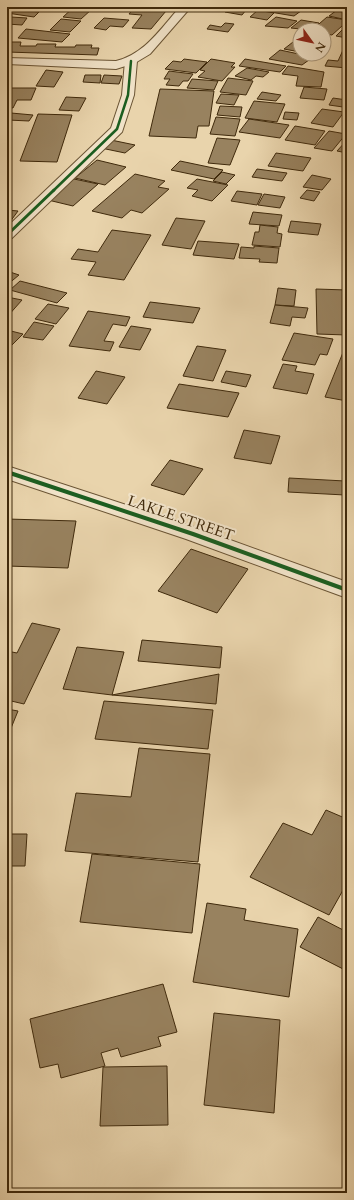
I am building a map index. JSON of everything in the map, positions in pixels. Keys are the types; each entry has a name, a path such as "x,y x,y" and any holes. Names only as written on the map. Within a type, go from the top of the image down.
{"street":[{"path":"7,235 117,129 128,96 132,61"},
{"name":"LAKLE STREET","path":"7,472 193,534 347,590"}],"lane":[{"path":"7,60 116,65 132,61 146,52 186,7"}],"building":[{"path":"22,7 35,7 30,11 39,12 34,17 7,13 7,8 18,10"},
{"path":"74,7 92,9 81,19 63,17"},
{"path":"170,7 167,10 148,8"},
{"path":"207,7 222,7 219,11 205,9"},
{"path":"277,7 305,8 294,16 270,12"},
{"path":"341,7 347,7 347,20 329,16"},
{"path":"134,8 166,11 151,29 132,28 142,15 129,14"},
{"path":"230,8 246,10 242,15 225,12"},
{"path":"258,10 274,13 267,20 250,17"},
{"path":"11,17 27,18 22,25 7,24"},
{"path":"276,17 297,21 292,22 292,25 288,28 265,26"},
{"path":"327,17 347,20 347,27 342,26 332,35 332,22 321,22"},
{"path":"104,18 129,20 123,27 110,26 106,30 94,28"},
{"path":"61,19 81,21 70,32 50,30"},
{"path":"301,20 313,22 298,22"},
{"path":"225,23 234,24 228,32 207,29 210,25 221,27"},
{"path":"26,29 70,34 62,42 18,38"},
{"path":"343,29 347,30 347,38 336,36"},
{"path":"7,42 21,42 20,46 56,44 55,47 92,45 91,48 99,48 97,55 7,52"},
{"path":"292,43 292,50 284,49"},
{"path":"280,50 292,53 292,62 306,62 302,65 269,59"},
{"path":"343,50 347,51 347,68 325,66 327,62 338,61"},
{"path":"184,59 207,62 196,73 165,69 173,61 181,62"},
{"path":"211,59 235,63 231,67 235,67 222,81 198,77 205,71 200,70"},
{"path":"245,59 286,66 280,72 239,66"},
{"path":"288,66 324,72 321,87 296,86 298,76 282,74"},
{"path":"247,68 269,72 263,77 256,76 251,80 235,76"},
{"path":"46,70 63,72 54,87 36,86"},
{"path":"169,71 193,74 188,81 183,81 179,86 166,85 170,79 164,79"},
{"path":"85,75 101,75 100,83 83,82"},
{"path":"104,75 122,76 119,84 101,83"},
{"path":"228,78 253,81 246,95 220,92"},
{"path":"192,79 218,81 214,90 187,88"},
{"path":"304,87 327,89 324,100 300,98"},
{"path":"7,88 36,88 31,100 17,100 13,108 7,107"},
{"path":"160,89 214,91 209,126 198,126 196,138 149,136"},
{"path":"262,92 281,95 276,101 257,99"},
{"path":"221,94 239,95 234,105 216,103"},
{"path":"66,97 86,98 79,111 59,110"},
{"path":"333,98 347,100 343,107 329,105"},
{"path":"254,101 285,104 277,122 245,118"},
{"path":"220,106 242,107 240,117 217,115"},
{"path":"322,109 344,112 333,127 311,123"},
{"path":"285,112 299,113 297,120 283,119"},
{"path":"11,113 33,115 29,121 8,120"},
{"path":"38,114 72,115 57,162 20,161"},
{"path":"216,117 240,119 235,136 210,134"},
{"path":"249,119 289,125 280,138 239,132"},
{"path":"295,126 325,131 315,145 285,140"},
{"path":"329,131 346,134 332,151 314,148"},
{"path":"217,138 240,140 230,165 208,163"},
{"path":"111,140 135,145 125,153 101,148"},
{"path":"347,140 347,153 337,151"},
{"path":"276,153 311,158 303,171 268,166"},
{"path":"97,160 126,167 105,185 75,178"},
{"path":"180,161 223,170 214,179 171,170"},
{"path":"257,169 287,173 282,181 252,177"},
{"path":"222,172 235,175 226,184 213,181"},
{"path":"135,174 165,181 158,187 169,189 142,213 131,210 122,218 92,211"},
{"path":"312,175 331,179 322,190 303,187"},
{"path":"74,179 98,184 73,206 48,200"},
{"path":"197,179 228,185 212,201 192,196 198,190 187,188"},
{"path":"307,190 320,192 314,201 300,198"},
{"path":"237,191 262,194 257,205 231,201"},
{"path":"264,194 285,197 280,208 258,205"},
{"path":"7,210 18,211 7,226"},
{"path":"253,212 282,215 279,226 249,224"},
{"path":"176,218 205,221 191,249 162,245"},
{"path":"291,221 321,224 318,235 288,232"},
{"path":"260,225 278,227 277,233 282,234 280,247 252,245 255,232 259,232"},
{"path":"112,230 151,235 124,280 88,275 96,262 71,259 78,249 98,252"},
{"path":"198,241 239,244 234,259 193,255"},
{"path":"254,246 279,248 277,263 259,262 260,259 239,258 241,247 254,248"},
{"path":"7,271 19,275 7,285"},
{"path":"20,281 67,293 57,303 10,290"},
{"path":"278,288 296,290 294,306 275,305"},
{"path":"316,289 347,290 347,335 317,334"},
{"path":"7,297 22,300 7,317"},
{"path":"150,302 200,308 193,323 143,317"},
{"path":"48,304 69,308 56,324 35,319"},
{"path":"275,305 308,308 305,318 292,317 290,326 270,323"},
{"path":"88,311 130,317 126,326 113,324 104,341 114,342 110,351 69,346"},
{"path":"34,322 54,326 43,340 23,337"},
{"path":"131,326 151,329 140,350 119,347"},
{"path":"7,330 23,334 12,345 7,344"},
{"path":"294,333 333,339 327,355 320,354 315,365 282,360"},
{"path":"346,345 347,401 325,397"},
{"path":"197,346 226,350 213,381 183,376"},
{"path":"283,364 297,366 295,371 314,374 307,394 273,388"},
{"path":"96,371 125,377 107,404 78,398"},
{"path":"226,371 251,375 246,387 221,382"},
{"path":"179,384 239,393 228,417 167,408"},
{"path":"244,430 280,436 271,464 234,458"},
{"path":"170,460 203,469 184,495 151,485"},
{"path":"289,478 345,481 345,495 288,492"},
{"path":"7,519 76,521 68,568 7,566"},
{"path":"191,549 248,569 217,613 158,591"},
{"path":"32,623 60,629 24,704 7,700 7,651 17,653"},
{"path":"142,640 222,647 220,668 138,661"},
{"path":"77,647 124,652 112,695 63,689"},
{"path":"219,674 216,704 112,695"},
{"path":"104,701 213,710 208,749 95,739"},
{"path":"7,709 18,711 7,738"},
{"path":"139,748 210,754 198,862 65,851 76,793 131,797"},
{"path":"326,810 347,819 347,883 329,915 250,877 283,823 312,835"},
{"path":"7,834 27,834 25,866 7,866"},
{"path":"92,854 200,864 192,933 80,922"},
{"path":"207,903 246,909 244,920 298,929 289,997 193,982"},
{"path":"318,917 347,932 347,971 300,947"},
{"path":"163,984 177,1032 158,1037 161,1046 121,1057 118,1048 101,1053 105,1066 61,1078 58,1064 40,1068 30,1019"},
{"path":"214,1013 280,1020 274,1113 204,1105"},
{"path":"167,1066 168,1125 100,1126 103,1067"}],"cycle path":[{"path":"7,235 117,129 128,95 131,61"},
{"path":"7,472 193,534 347,590"}]}
